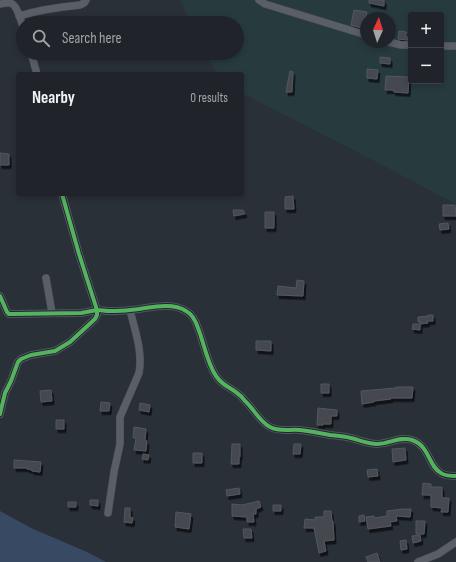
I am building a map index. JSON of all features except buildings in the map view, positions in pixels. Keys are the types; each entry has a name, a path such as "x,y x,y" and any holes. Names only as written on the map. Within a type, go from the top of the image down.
{"street":[{"path":"3,3 13,4 16,7 19,16 48,8 80,4 84,3 86,0"},
{"path":"259,0 265,4 360,33"},
{"path":"396,44 408,45"},
{"path":"444,46 456,46"},
{"path":"33,60 36,72"},
{"path":"0,414 6,392 18,362 21,359 31,355 55,351 70,342 95,319 97,315 97,310 78,254 63,196"},
{"path":"46,278 52,313"},
{"path":"0,296 9,314 81,313 97,310 130,310 159,306 181,308 188,311 197,326 210,365 222,385 236,392 247,402 258,417 271,428 281,430 299,430 350,438 376,444 387,443 398,439 419,442 442,474 456,476"},
{"path":"108,513 120,444 120,417 141,365 140,346 130,310"},
{"path":"418,562 438,554 456,542"}],"green space":[{"path":"180,0 456,0 456,204 244,94 244,72 216,72 210,60 244,60 244,16 188,16"}],"water":[{"path":"0,511 31,528 87,552 106,562 0,562"}],"cycle path":[{"path":"63,196 97,310 122,311 158,306 173,306 180,308 188,312 195,321 210,365 216,376 223,384 240,396 263,422 273,429 311,431 374,444 403,439 412,440 418,443 426,451 437,470 444,475 456,476"},
{"path":"0,296 9,314 81,313 97,310 95,319 70,342 55,351 31,355 21,359 18,362 5,393 0,414"}]}
